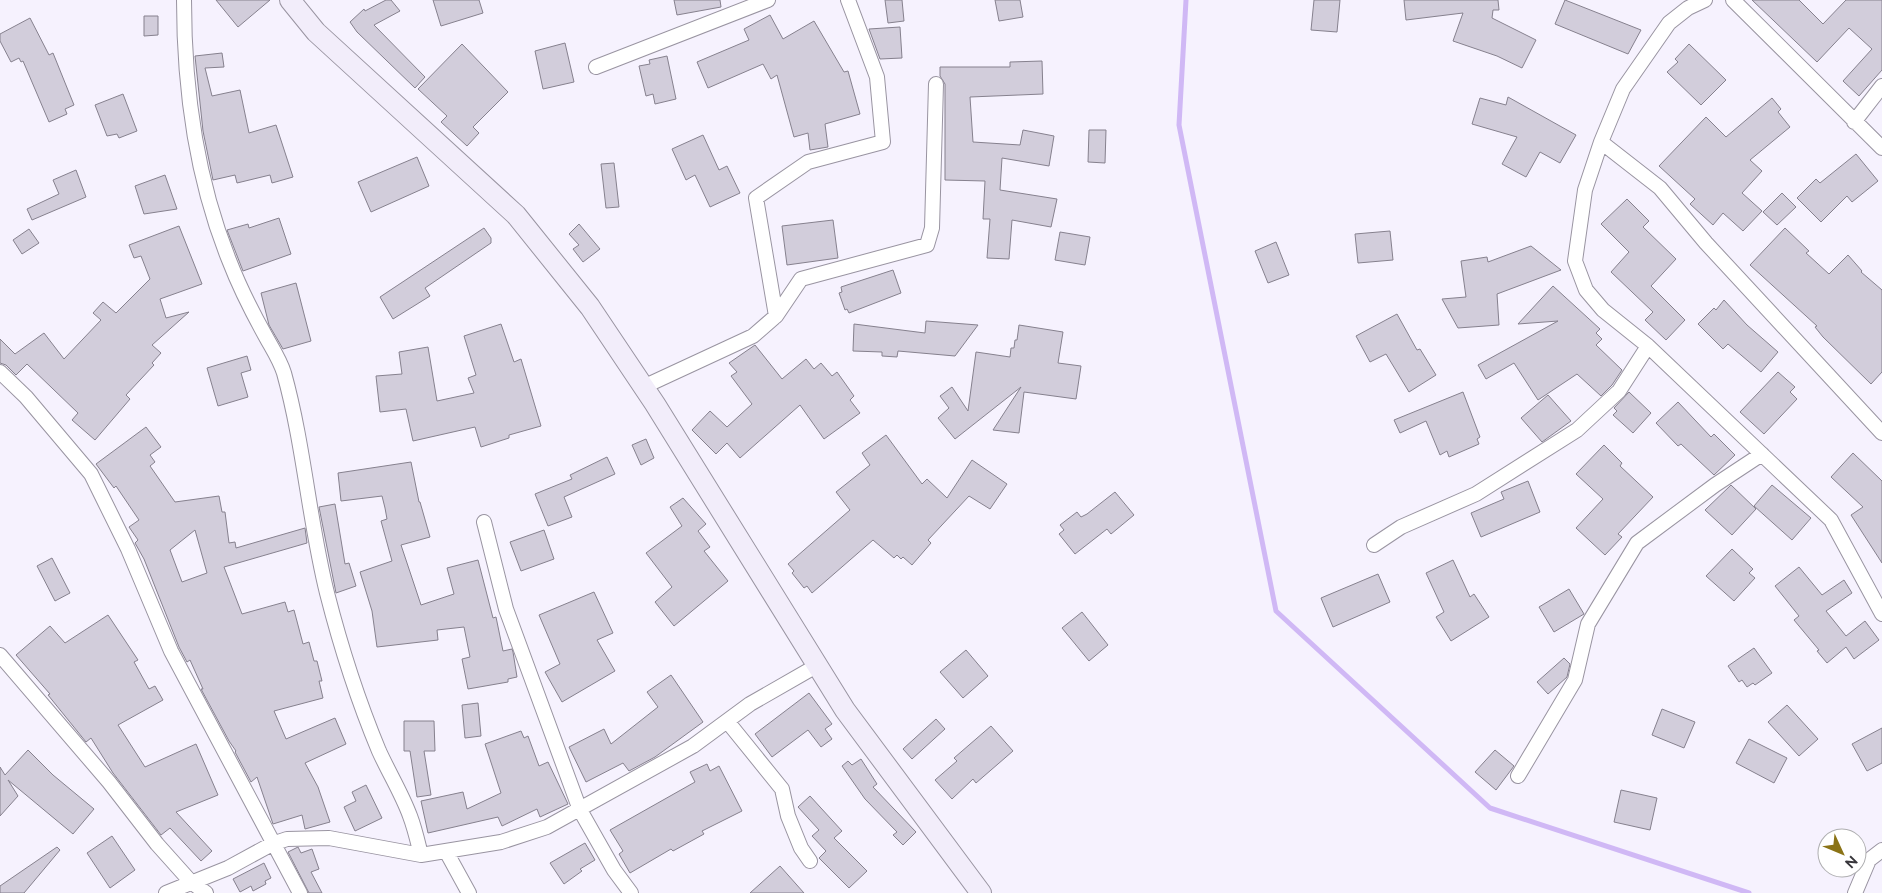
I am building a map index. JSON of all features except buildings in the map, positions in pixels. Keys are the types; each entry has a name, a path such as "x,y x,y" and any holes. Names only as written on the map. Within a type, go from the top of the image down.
{"street":[{"path":"184,0 184,30 191,100 203,186 232,267 283,370 303,458 314,532 328,594 359,697 379,751 410,815 421,855"},
{"path":"290,0 316,32 516,215 590,307 643,387 845,710 981,893"},
{"path":"596,67 768,0"},
{"path":"776,316 756,198 808,162 883,142 877,77 848,0"},
{"path":"1705,0 1688,8 1669,23 1623,89 1601,142 1585,190 1575,261 1586,290 1603,310 1648,346 1830,520 1882,614"},
{"path":"1733,0 1882,148"},
{"path":"643,387 753,336 776,316 801,279 927,245 932,228 936,84"},
{"path":"1854,122 1882,86"},
{"path":"1601,142 1660,188 1706,242 1882,433"},
{"path":"1374,545 1402,527 1476,494 1577,430 1619,391 1648,346"},
{"path":"0,372 32,404 91,474 128,549 171,651 244,786 272,844 300,893"},
{"path":"1518,776 1575,680 1588,624 1637,543 1715,484 1762,454"},
{"path":"484,522 506,609 580,810 614,870 631,893"},
{"path":"0,655 191,882 206,893"},
{"path":"166,893 228,868 272,844 287,839 329,838 421,855 447,853 501,842 547,827 693,746 750,704 818,666"},
{"path":"727,721 782,789 788,816 801,848 810,860"},
{"path":"1855,893 1870,860 1882,850"},
{"path":"447,853 468,893"}],"waterway":[{"path":"1186,0 1179,125 1276,611 1490,808 1749,893"}]}
